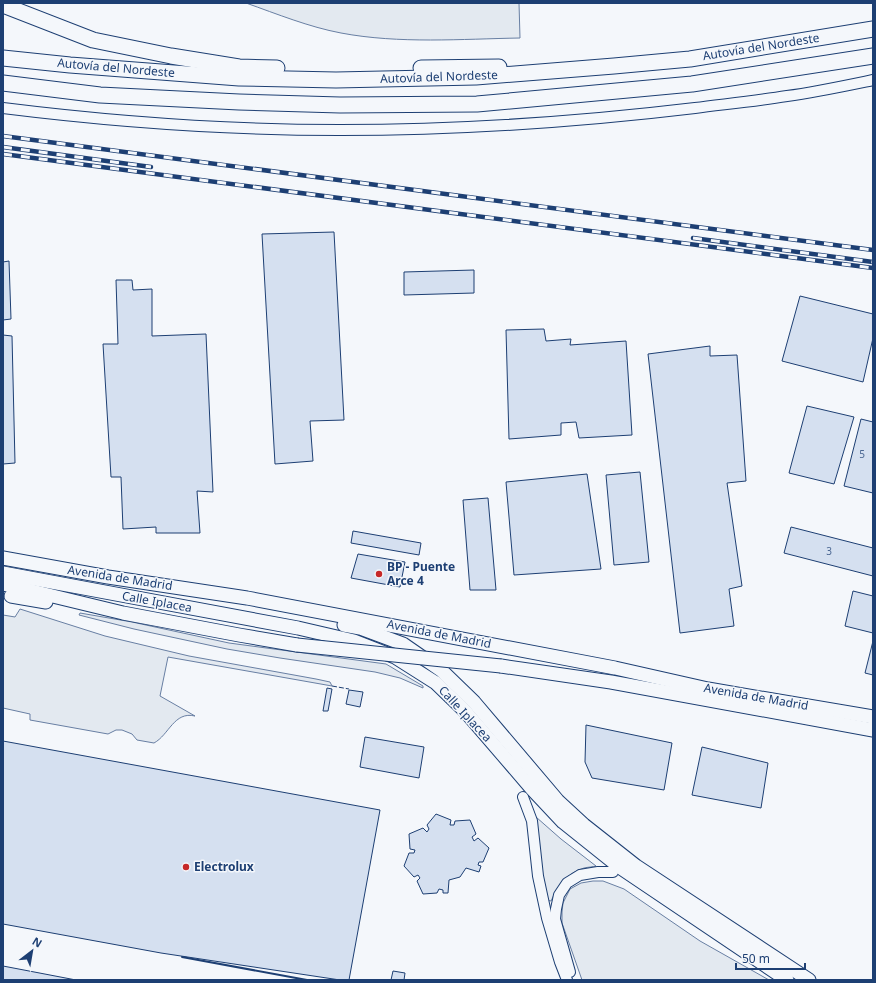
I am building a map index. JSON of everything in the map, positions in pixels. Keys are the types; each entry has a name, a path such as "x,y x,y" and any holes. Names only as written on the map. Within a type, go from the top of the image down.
{"highway":[{"path":"3,5 93,40 171,56 239,67 336,70 614,66"},
{"name":"Autovía del Nordeste","path":"3,58 70,65 239,78 336,80 476,77 690,59 873,29"},
{"path":"3,83 100,95 239,102 340,105 477,104 692,84 873,56"}],"main road":[{"name":"Avenida de Madrid","path":"3,558 108,577 246,598 615,668 708,689 873,717"},
{"name":"Calle Iplacea","path":"3,573 298,628 354,641 395,657 436,683 465,711 562,822 618,866 788,980"},
{"name":"Calle Iplacea","path":"108,577 360,628 403,644 442,672 474,702 558,801 584,825 636,866 809,980"},
{"name":"Avenida de Madrid","path":"3,584 123,613 297,645 501,666 611,682 873,730"},
{"path":"11,596 80,608 123,613"}],"street":[{"path":"3,108 136,122 236,128 341,130 484,127 620,117 786,96 873,80"},
{"path":"523,797 532,821 538,876 546,918 567,980"},
{"path":"572,980 555,919 559,895 567,883 580,875 598,872 613,872"}],"shaded area":[{"path":"246,3 519,3 520,38 430,40 385,39 341,33 317,27"},
{"path":"20,609 105,636 189,656 330,682 332,686 168,657 160,696 195,716 188,715 177,720 164,735 154,743 137,740 132,734 122,730 116,730 108,734 30,720 30,714 3,708 3,615 15,617"},
{"path":"80,613 132,622 229,643 386,664 423,686 423,688 400,678 375,672 227,649 134,629 79,615"},
{"path":"536,817 561,839 596,866 584,868 573,873 560,885 551,901 546,900"},
{"path":"603,881 624,889 700,941 769,980 582,980 562,923 563,903 570,889 581,883"}],"building":[{"path":"334,232 344,420 310,421 313,461 275,464 262,234"},
{"path":"9,261 11,319 3,320 3,262"},
{"path":"474,270 474,293 404,295 404,272"},
{"path":"116,280 132,280 133,290 152,289 152,336 206,334 213,492 197,491 200,533 156,533 156,527 123,529 121,477 111,477 103,344 118,344"},
{"path":"800,296 873,314 873,338 863,382 782,361"},
{"path":"544,329 546,341 571,339 570,345 626,341 632,435 579,438 576,422 561,423 561,435 509,439 506,330"},
{"path":"3,335 12,336 15,463 3,464"},
{"path":"710,346 710,356 737,355 746,481 727,483 742,586 729,589 734,626 680,633 648,354"},
{"path":"807,406 854,417 834,484 789,473"},
{"path":"861,419 873,422 873,493 844,486"},
{"path":"640,472 649,562 614,565 606,475"},
{"path":"587,474 601,569 514,575 506,482"},
{"path":"488,498 496,590 470,590 463,500"},
{"path":"791,527 873,548 873,576 784,553"},
{"path":"353,531 421,543 419,555 351,543"},
{"path":"358,554 405,562 400,587 351,578"},
{"path":"853,591 873,596 873,633 845,626"},
{"path":"873,641 873,675 865,673"},
{"path":"327,688 332,689 328,711 323,711"},
{"path":"349,690 363,692 360,707 346,704"},
{"path":"586,725 672,743 664,790 592,778 585,762"},
{"path":"365,737 424,747 419,778 360,767"},
{"name":"Electrolux","path":"3,741 380,810 349,980 340,980 161,953 3,924"},
{"path":"702,747 768,763 761,808 692,795"},
{"path":"436,814 451,820 450,825 454,825 455,821 470,820 476,834 472,837 474,841 478,838 489,848 483,862 479,862 478,865 481,866 479,872 466,868 460,877 449,880 448,893 443,893 443,890 439,889 437,893 423,894 417,881 420,878 418,875 414,877 404,866 409,853 414,853 415,850 410,849 409,834 423,828 427,832 429,829 427,825"},
{"path":"3,966 76,980 3,980"},
{"path":"393,971 405,973 404,980 391,980"}],"railway":[{"path":"3,136 873,250"},
{"path":"3,147 151,167"},
{"path":"3,154 873,268"},
{"path":"693,238 873,262"}],"fence":[{"path":"332,686 349,689"}],"wall":[{"path":"182,957 307,980"}],"place":[{"name":"BP - Puente Arce 4","path":"379,574"},
{"name":"Electrolux","path":"186,867"}]}
